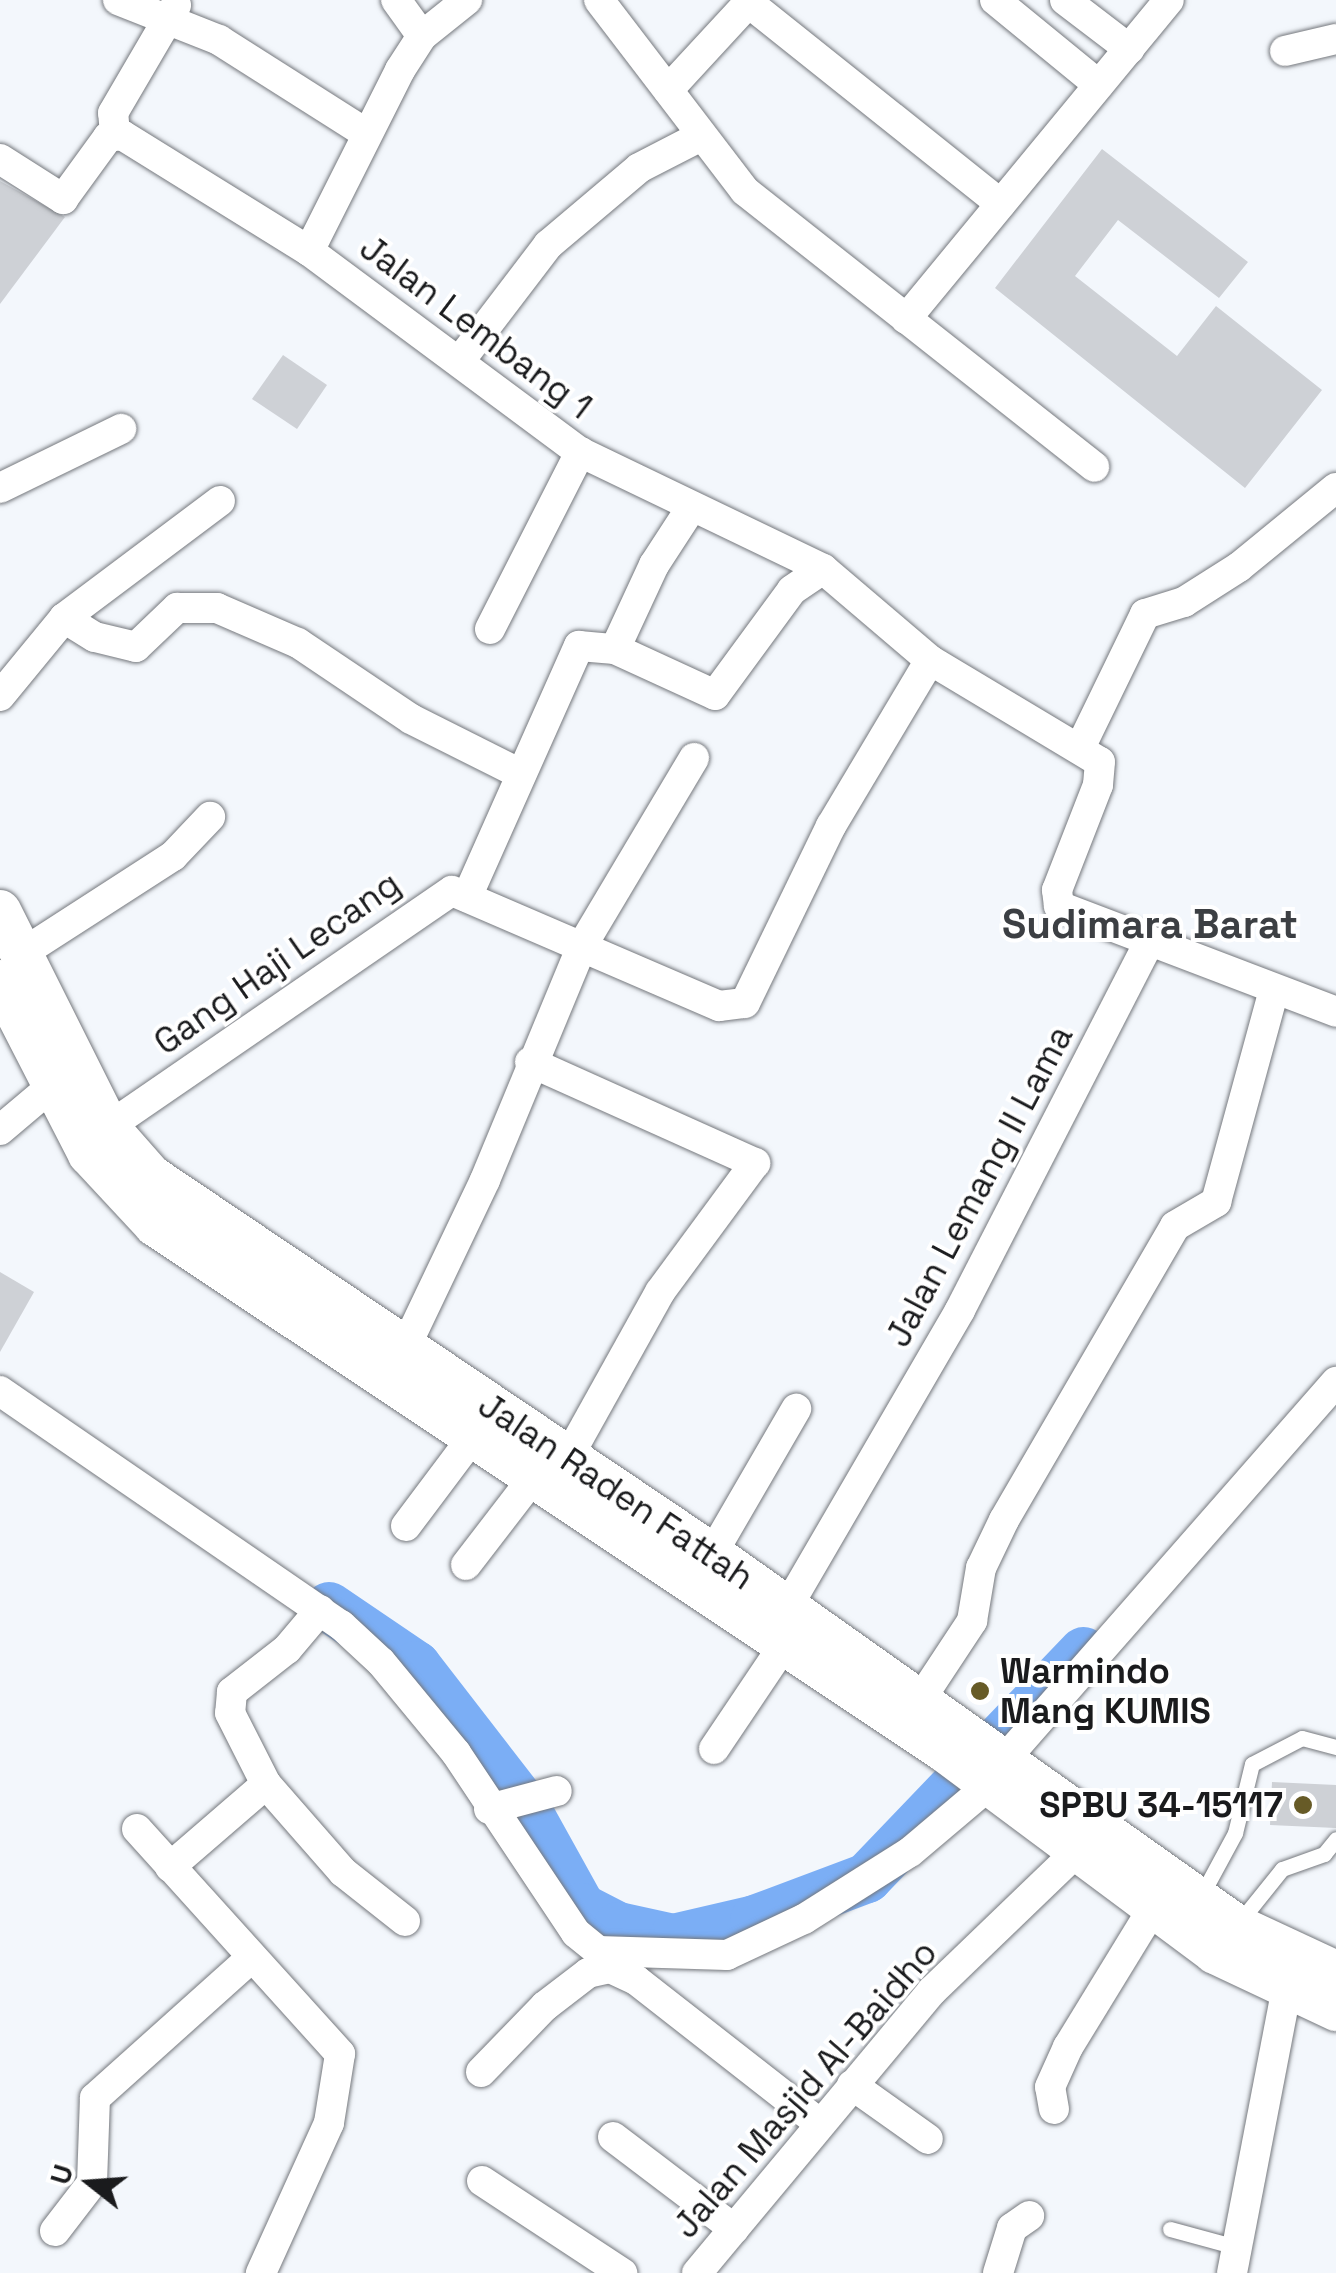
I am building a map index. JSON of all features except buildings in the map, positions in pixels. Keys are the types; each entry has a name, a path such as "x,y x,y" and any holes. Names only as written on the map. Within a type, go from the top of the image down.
{"main road":[{"name":"Jalan Raden Fattah","path":"0,911 11,967 52,1086 90,1154 156,1225 472,1438 550,1468 712,1554 780,1629 920,1700 950,1739"},
{"name":"Jalan Raden Fattah","path":"11,967 108,1127 151,1176 404,1350 550,1468 780,1629 992,1769 1177,1912 1226,1939 1336,1972"},
{"name":"Jalan Raden Fattah","path":"1226,1939 1286,1992 1336,2010"}],"street":[{"path":"118,0 143,16 174,9 366,134"},
{"path":"396,0 422,36"},
{"path":"309,251 366,134 422,36 467,0"},
{"path":"599,0 668,90 698,137 745,191 1094,467"},
{"path":"995,0 1099,85"},
{"path":"1064,0 1129,49"},
{"path":"906,320 1170,0"},
{"path":"668,90 750,2 1001,204"},
{"path":"0,159 54,196 70,198 114,134 114,112 174,9"},
{"path":"1285,51 1336,39"},
{"name":"Jalan Lembang 1","path":"114,134 309,251 462,358 580,452 823,569 930,660 1080,748"},
{"path":"462,358 548,245 638,168 698,137"},
{"path":"0,488 120,430"},
{"path":"490,629 580,452"},
{"path":"1336,488 1239,566 1184,602 1145,614 1080,748 1102,770 1056,901 1336,1012"},
{"path":"0,696 64,618 220,500"},
{"path":"615,649 654,565 692,508"},
{"path":"823,569 792,590 714,694 615,649 579,646 468,898 719,1006 745,1003 831,826 930,660"},
{"path":"64,618 95,637 136,647 177,608 217,608 298,643 411,719 448,731 522,774"},
{"path":"404,1350 486,1180 530,1062 582,946 694,758"},
{"path":"11,967 174,856 210,817"},
{"name":"Gang Haji Lecang","path":"108,1127 435,898 452,891 468,898"},
{"name":"Jalan Lemang II Lama","path":"714,1749 960,1310 1150,941"},
{"path":"920,1700 972,1621 982,1568 1004,1520 1175,1226 1216,1202 1274,990"},
{"path":"466,1564 550,1468 704,1223 741,1189 755,1162 530,1062"},
{"path":"0,1130 52,1086"},
{"path":"4,1405 320,1610 381,1662 500,1804 576,1933 598,1951 662,1958 727,1955 804,1920 910,1852 992,1769 1336,1382"},
{"path":"712,1554 796,1409"},
{"path":"406,1526 472,1438"},
{"path":"320,1610 228,1699 266,1784 343,1872 405,1921"},
{"path":"170,1867 266,1784"},
{"path":"500,1804 557,1791"},
{"path":"137,1828 250,1959 340,2054 329,2123 265,2272"},
{"name":"Jalan Masjid Al-Baidho","path":"712,2269 734,2229 932,1991 1089,1841"},
{"path":"1054,2110 1050,2087 1068,2047 1177,1912"},
{"path":"54,2231 92,2183 94,2098 250,1959"},
{"path":"481,2072 545,2006 588,1972 610,1968 636,1980 820,2123"},
{"path":"1232,2259 1286,1992"},
{"path":"852,2086 928,2139"},
{"path":"613,2137 734,2229"},
{"path":"482,2182 622,2273"},
{"path":"998,2273 1012,2228 1029,2216"}],"lane":[{"path":"1177,1912 1235,1833 1252,1764 1302,1738 1336,1748"},
{"path":"1226,1939 1282,1869 1324,1854 1336,1840"},
{"path":"1170,2229 1232,2259"}],"waterway":[{"path":"329,1607 416,1666 525,1807 581,1908 618,1927 673,1939 755,1920 867,1878 1084,1652"}],"place":[{"name":"Warmindo Mang KUMIS","path":"980,1691"},
{"name":"SPBU 34-15117","path":"1303,1805"}],"district":[{"name":"Sudimara Barat","path":"1150,925"}]}
